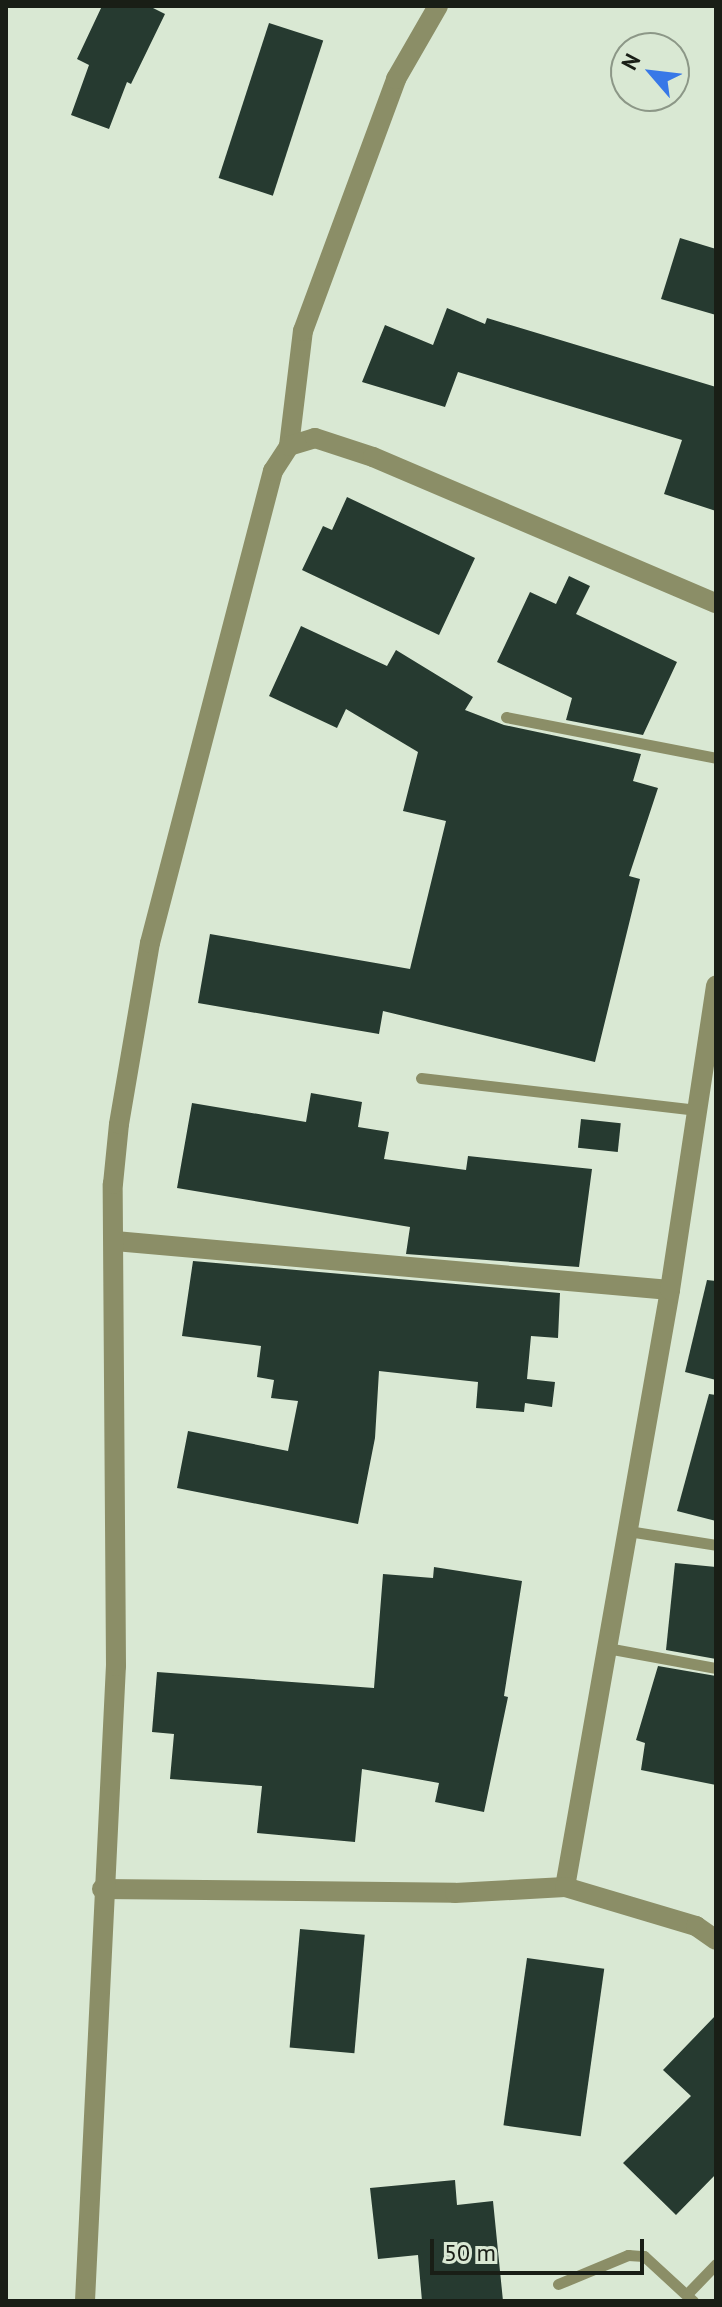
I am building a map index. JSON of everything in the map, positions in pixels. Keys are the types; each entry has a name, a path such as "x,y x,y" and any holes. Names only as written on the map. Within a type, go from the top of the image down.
{"street":[{"path":"85,2301 102,1889 116,1666 113,1184 136,1004 273,471 289,446 303,331 396,79 438,6"},
{"path":"289,446 315,438 373,457 716,603"},
{"path":"565,1887 670,1290 716,985"},
{"path":"115,1241 670,1290"},
{"path":"102,1889 455,1893 565,1887 696,1926 716,1940"}],"lane":[{"path":"506,717 716,758"},
{"path":"421,1078 697,1110"},
{"path":"628,1531 716,1545"},
{"path":"607,1648 716,1668"},
{"path":"558,2284 628,2255 644,2256 690,2297 716,2264"}],"building":[{"path":"102,6 149,6 165,14 131,84 127,82 109,129 71,115 89,65 77,59"},
{"path":"269,23 323,41 273,196 219,178"},
{"path":"680,238 716,249 716,315 661,299"},
{"path":"447,308 485,324 487,318 716,387 716,511 664,494 682,440 458,372 445,407 362,382 385,325 433,345"},
{"path":"347,497 475,558 439,635 302,570 323,526 332,530"},
{"path":"569,576 590,586 576,614 677,662 643,735 566,720 572,698 497,662 530,592 556,604"},
{"path":"301,626 387,666 396,650 473,697 465,710 504,725 641,754 633,781 658,788 629,876 640,879 595,1062 383,1011 379,1034 198,1003 210,934 410,969 446,821 403,811 418,752 346,709 337,728 269,696"},
{"path":"311,1093 362,1102 358,1127 389,1132 384,1159 466,1170 468,1156 592,1169 579,1267 406,1254 410,1227 177,1188 192,1103 306,1122"},
{"path":"581,1119 621,1123 618,1152 578,1148"},
{"path":"193,1261 560,1293 558,1338 531,1336 527,1379 555,1382 552,1407 525,1403 524,1412 476,1408 478,1382 379,1371 375,1438 358,1524 177,1488 188,1431 288,1451 298,1401 271,1398 274,1380 257,1377 261,1346 182,1336"},
{"path":"707,1280 716,1281 716,1380 685,1372"},
{"path":"709,1394 716,1395 716,1521 677,1511"},
{"path":"675,1563 716,1567 716,1659 666,1650"},
{"path":"434,1567 522,1581 504,1696 508,1697 484,1812 435,1802 439,1783 362,1769 355,1842 257,1833 262,1786 170,1779 174,1734 152,1732 157,1672 374,1688 383,1574 433,1578"},
{"path":"658,1666 716,1676 716,1785 641,1770 645,1743 636,1740"},
{"path":"300,1929 365,1935 354,2053 290,2048"},
{"path":"527,1958 604,1969 581,2136 503,2125"},
{"path":"716,2015 716,2174 676,2215 623,2163 691,2096 663,2070"},
{"path":"455,2180 457,2205 493,2201 503,2301 422,2301 418,2255 378,2259 370,2188"}]}
